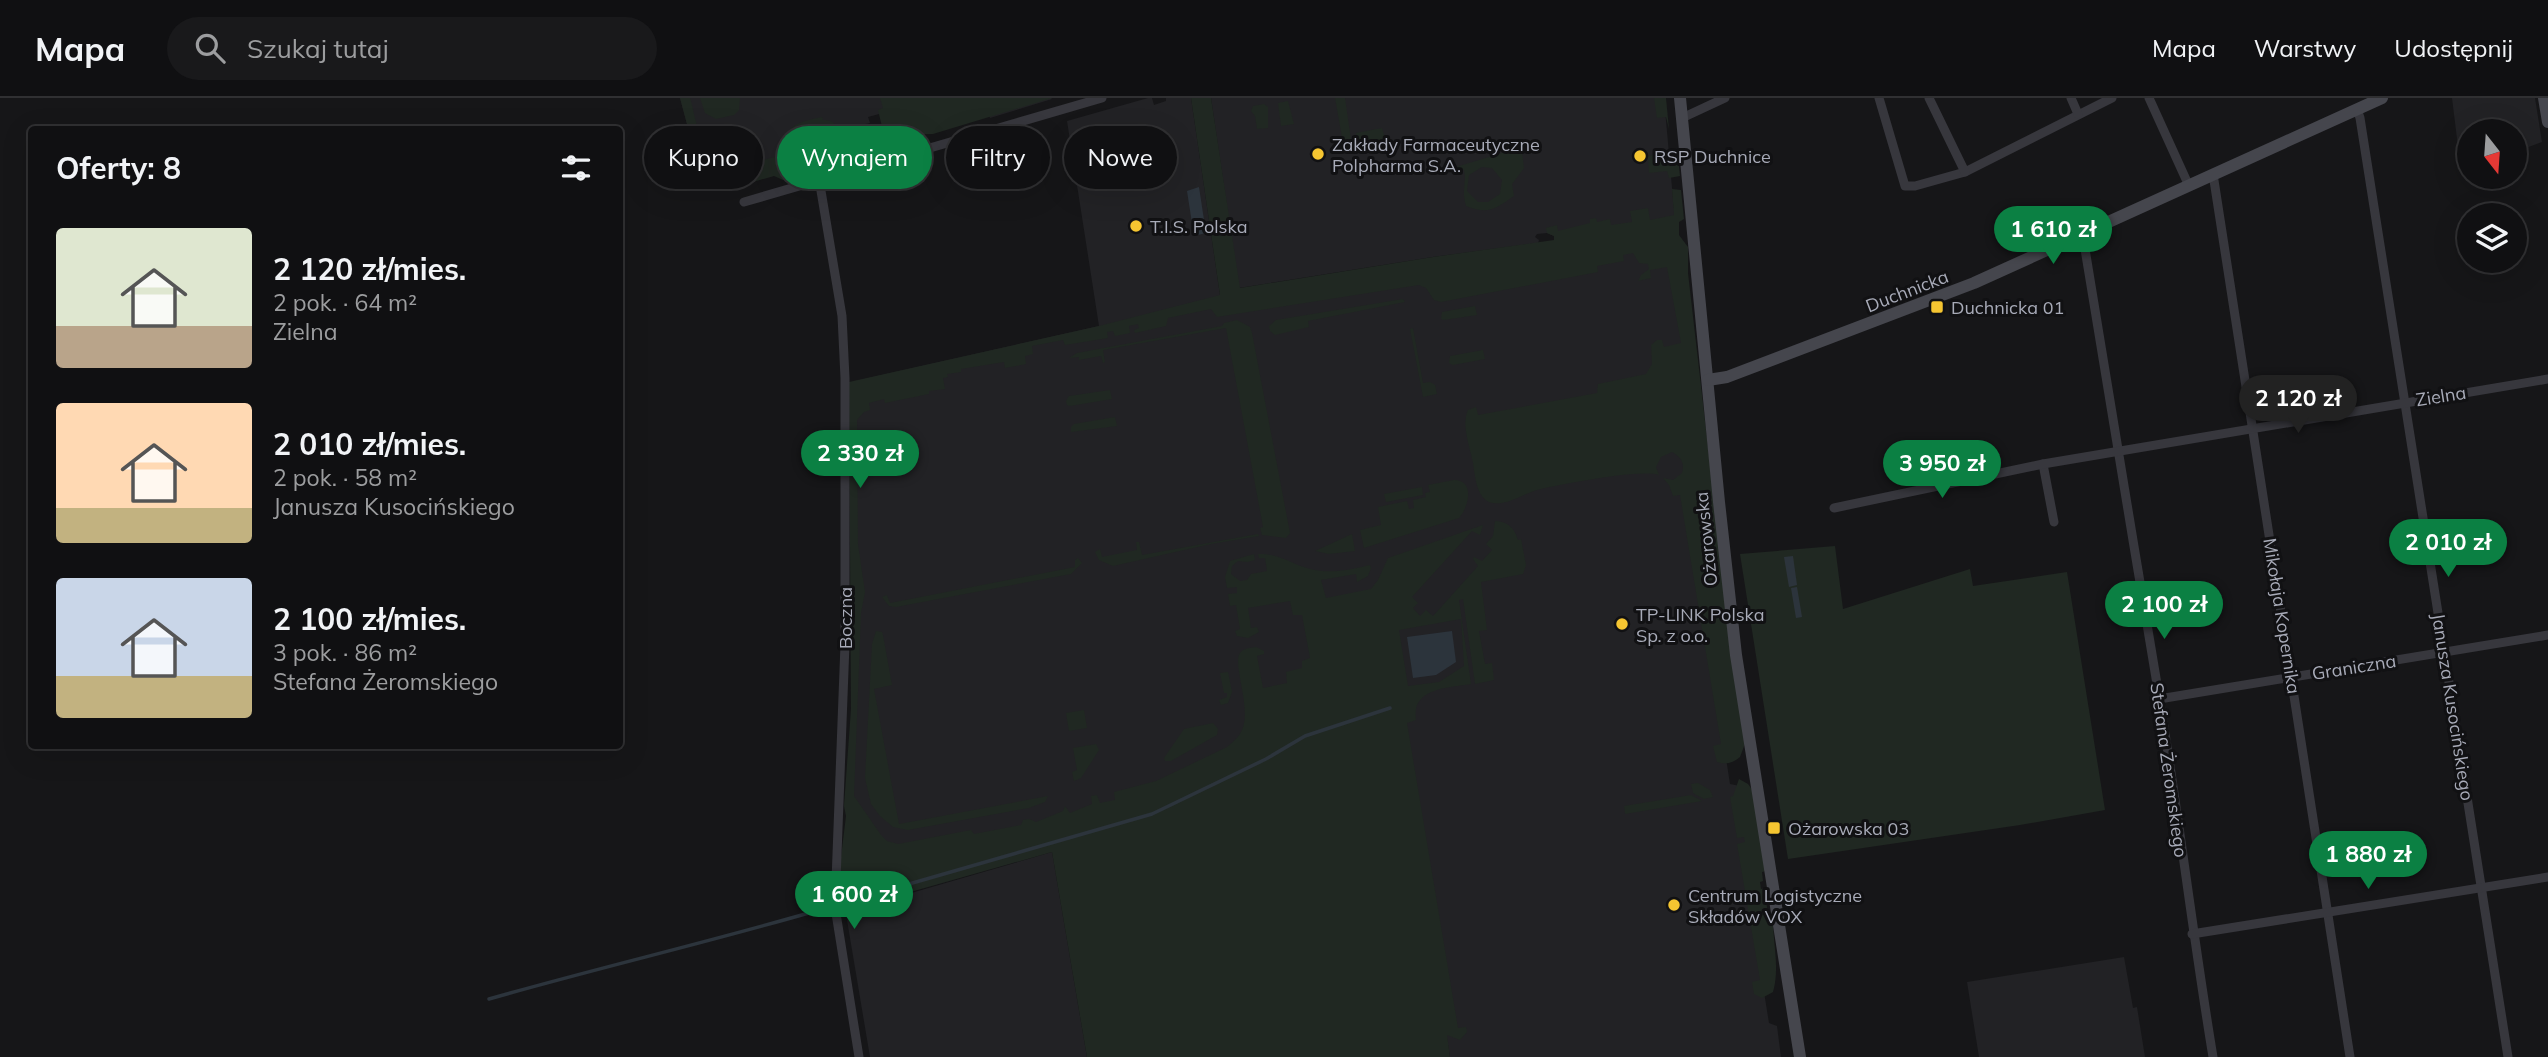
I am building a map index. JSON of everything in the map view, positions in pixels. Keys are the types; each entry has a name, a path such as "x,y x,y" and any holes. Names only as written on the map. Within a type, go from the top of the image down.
{"main road":[{"name":"Ożarowska","path":"1681,98 1736,655 1800,1057"},
{"name":"Duchnicka","path":"1708,380 1727,377 1935,299 2382,98"},
{"path":"2544,98 2548,122"}],"street":[{"path":"932,146 1102,98"},
{"path":"1682,118 1725,98"},
{"path":"1879,98 1905,186 1965,172 2112,98"},
{"path":"1928,98 1965,172"},
{"path":"2071,98 2078,114"},
{"path":"2149,98 2189,186"},
{"name":"Janusza Kusocińskiego","path":"2357,109 2406,401 2508,1057"},
{"name":"Mikołaja Kopernika","path":"2213,174 2350,1057"},
{"path":"744,202 784,189"},
{"name":"Boczna","path":"820,189 842,316 845,378 845,644 835,907 859,1057"},
{"name":"Stefana Żeromskiego","path":"2081,235 2159,699 2192,934 2213,1057"},
{"name":"Zielna","path":"1834,508 2043,464 2548,379"},
{"path":"2043,464 2054,522"},
{"name":"Graniczna","path":"2159,699 2548,635"},
{"path":"2192,934 2548,877"}],"shaded area":[{"path":"680,98 1052,99 990,118 989,114 879,111 879,114 868,117 870,123 856,126 777,126 777,175 763,178 763,126 688,126"},
{"path":"680,98 690,98 697,126 688,126"},
{"path":"700,98 740,98 739,110 734,115 716,119 705,113"},
{"path":"880,98 1052,98 959,126 946,126 946,130 933,134 932,126 882,126 878,110 883,108"},
{"path":"1148,98 1152,98 1154,105 1166,101 1166,98 1191,98 1220,295 1675,236 1726,758 1730,784 1740,786 1771,986 1764,992 1769,1023 1777,1026 1781,1057 1450,1057 1394,713 1150,807 847,880 856,709 855,381 1099,326 1078,189 1177,189 1177,126 1068,126 1067,121"},
{"path":"1191,98 1211,98 1240,288 1554,240 1554,236 1547,233 1546,228 1557,225 1558,231 1590,223 1590,219 1596,218 1597,222 1610,219 1611,225 1632,222 1630,211 1648,208 1650,220 1674,215 1672,189 1681,190 1684,219 1679,222 1679,235 1688,247 1688,273 1719,543 1746,741 1740,757 1729,763 1717,762 1713,746 1721,744 1680,495 1673,496 1663,478 1673,480 1682,473 1683,463 1680,458 1672,452 1661,457 1656,467 1659,475 1619,475 1583,481 1535,491 1502,503 1485,499 1476,479 1466,429 1468,410 1476,407 1478,415 1597,393 1598,384 1646,374 1652,364 1651,345 1657,340 1662,340 1664,347 1681,343 1667,267 1650,270 1651,278 1638,281 1649,269 1648,264 1639,263 1633,253 1623,255 1624,261 1597,266 1598,272 1441,302 1434,300 1426,288 1419,285 1217,317 1211,309 1168,318 1166,326 1135,333 1134,330 1139,328 1138,324 1129,326 1130,333 1115,336 1113,331 1107,332 1108,338 1065,345 1063,340 1032,346 1033,354 1025,356 1026,364 1005,368 1004,362 961,369 961,372 947,374 948,377 943,378 945,389 885,403 884,399 869,403 870,410 857,420 858,544 865,592 861,613 854,796 881,835 887,841 898,844 971,830 974,834 1021,825 1023,820 1029,819 1036,822 1063,811 1065,806 1070,813 1092,804 1091,796 1097,795 1100,803 1115,800 1114,792 1156,781 1227,747 1238,737 1242,730 1245,710 1238,667 1242,651 1256,647 1264,651 1264,654 1257,656 1263,688 1287,683 1286,672 1302,668 1302,661 1310,658 1302,615 1293,615 1290,601 1248,608 1251,628 1257,627 1259,632 1248,638 1237,636 1235,631 1240,629 1236,605 1230,606 1228,594 1237,593 1237,587 1227,588 1225,577 1230,561 1254,554 1255,560 1238,561 1232,566 1231,574 1240,581 1247,580 1251,574 1267,571 1265,558 1259,558 1258,554 1272,555 1303,567 1325,571 1370,565 1368,576 1357,582 1356,574 1321,580 1326,598 1371,589 1388,558 1483,525 1480,535 1472,531 1412,597 1418,603 1413,608 1420,616 1426,610 1433,616 1478,566 1474,557 1482,561 1492,550 1486,544 1493,536 1495,521 1507,524 1518,540 1521,539 1526,565 1523,574 1481,582 1487,630 1479,631 1485,664 1492,663 1494,680 1475,684 1463,599 1459,600 1471,684 1442,689 1425,696 1416,709 1416,720 1407,723 1458,1028 1466,1027 1467,1032 1460,1040 1447,1035 1450,1057 1087,1057 1052,852 840,912 838,882 846,816 844,806 851,709 849,382 1099,326 1220,295","holes":["1461,619 1464,666 1439,682 1408,686 1399,630"]},
{"path":"1211,98 1664,98 1675,221 1555,240 1554,236 1547,233 1537,234 1535,237 1539,240 1538,243 1239,288"},
{"path":"1335,98 1345,98 1351,140 1343,143"},
{"path":"1654,98 1666,98 1669,129 1666,117 1657,118"},
{"path":"2452,98 2535,98 2542,142 2527,148 2527,119 2457,119 2457,139"},
{"path":"1288,101 1294,124 1281,126 1278,103"},
{"path":"1264,104 1268,107 1268,128 1257,129 1255,116 1251,111 1253,106"},
{"path":"822,117 823,120 836,126 794,126"},
{"path":"1382,128 1387,145 1364,149 1358,142 1356,133"},
{"path":"1521,145 1524,168 1512,184 1514,196 1492,209 1481,210 1466,206 1464,170 1456,167 1502,153 1501,149","holes":["1482,167 1492,168 1502,180 1500,194 1488,202 1478,202 1467,191 1469,175"]},
{"path":"1671,152 1672,158 1678,158 1680,176 1669,178 1667,171 1649,173 1648,156"},
{"path":"777,156 777,177 763,179 763,160"},
{"path":"1199,187 1206,233 1194,236 1187,191"},
{"path":"1403,299 1405,302 1308,321 1309,327 1275,335 1270,331 1269,326 1276,320"},
{"path":"1475,306 1477,315 1441,319 1442,312"},
{"path":"1237,320 1250,327 1252,333 1290,533 1286,538 1262,535 1260,528 1263,527 1226,328 1103,350 1103,363 1101,356 1079,360 1079,357 1069,358 1077,353 1222,326"},
{"path":"1413,328 1423,383 1430,382 1435,385 1437,394 1423,397 1410,329"},
{"path":"1483,350 1485,359 1453,365 1449,363 1450,356"},
{"path":"1110,390 1112,399 1067,405 1069,396"},
{"path":"1115,417 1117,426 1071,432 1074,424"},
{"path":"1454,480 1465,484 1468,495 1459,518 1364,548 1360,530 1381,525 1378,507 1407,501 1409,509 1414,508 1413,500 1426,497 1425,493 1430,492 1428,485"},
{"path":"1422,487 1423,495 1386,502 1384,494"},
{"path":"1258,534 1259,536 1113,566 1099,560 1095,552 1100,549 1102,557 1137,550 1136,542 1139,542 1142,555"},
{"path":"1352,534 1355,551 1329,554 1315,551"},
{"path":"1835,546 1843,609 1970,569 1973,586 2067,572 2105,810 1788,859 1740,554"},
{"path":"1793,556 1797,585 1789,587 1784,557"},
{"path":"1078,558 1082,563 1071,574 896,607 889,606 882,597 887,595 890,603 1075,567 1075,560"},
{"path":"1797,587 1802,617 1796,618 1791,588"},
{"path":"876,631 882,632 883,635 892,685 874,689 899,824 1048,796 1045,802 1029,808 908,830 893,827 880,816 871,804 865,778 872,644"},
{"path":"1452,631 1456,662 1436,675 1413,678 1407,637"},
{"path":"1228,672 1232,692 1228,703 1221,705 1219,700 1227,697 1227,693 1224,693 1220,673"},
{"path":"1084,710 1087,728 1069,731 1066,713"},
{"path":"1213,723 1218,729 1217,735 1171,761 1165,761 1164,758 1184,729"},
{"path":"1096,744 1099,750 1081,778 1074,781 1072,772 1077,770 1073,748"},
{"path":"1739,779 1753,791 1766,871 1762,872 1761,889 1764,888 1769,920 1773,920 1775,983 1773,992 1762,998 1754,994 1752,982 1760,980 1750,921 1757,919 1756,914 1749,915 1737,844 1745,842 1744,837 1737,838 1730,797 1733,796"},
{"path":"1698,783 1710,790 1713,797 1704,799 1693,793 1691,784"},
{"path":"1691,795 1702,801 1625,814 1624,806"},
{"path":"1052,852 1087,1057 870,1057 847,920 863,907"},
{"path":"2124,957 2133,1008 2137,1007 2145,1057 1979,1057 1967,982"}],"waterway":[{"path":"843,903 1152,814 1266,759 1305,736 1390,708"},
{"path":"489,999 826,908"}],"place":[{"name":"Zakłady Farmaceutyczne Polpharma S.A.","path":"1318,154"},
{"name":"RSP Duchnice","path":"1640,156"},
{"name":"T.I.S. Polska","path":"1136,226"},
{"name":"Duchnicka 01","path":"1937,307"},
{"name":"TP-LINK Polska Sp. z o.o.","path":"1622,624"},
{"name":"Ożarowska 03","path":"1774,828"},
{"name":"Centrum Logistyczne Składów VOX","path":"1674,905"}]}
